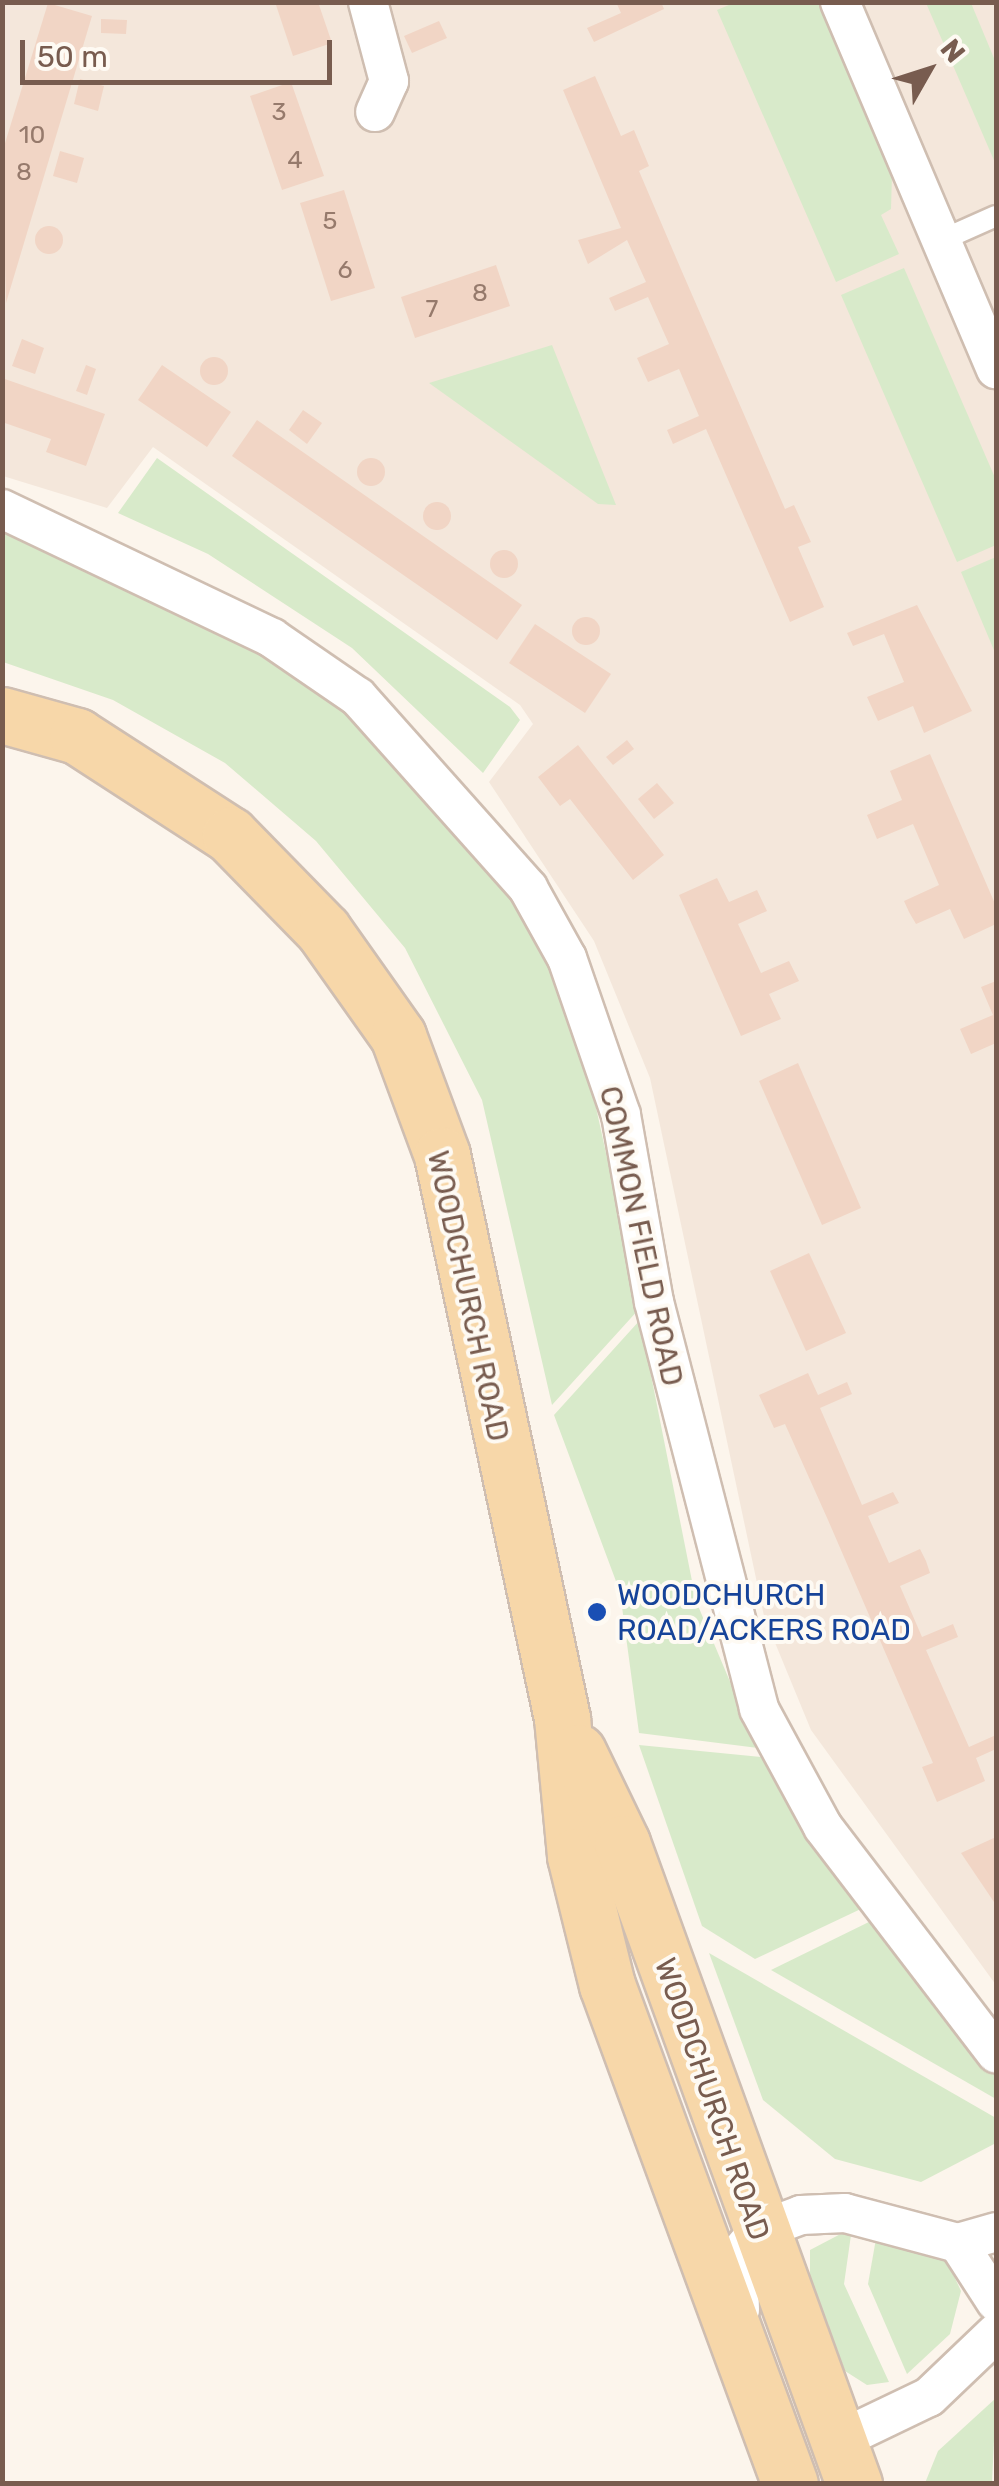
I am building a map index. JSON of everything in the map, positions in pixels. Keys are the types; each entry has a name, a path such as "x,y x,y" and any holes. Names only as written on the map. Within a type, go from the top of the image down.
{"main road":[{"name":"WOODCHURCH ROAD","path":"2,715 76,736 230,835 323,930 398,1036 442,1155 562,1718 575,1856 607,1985 793,2484"},
{"name":"WOODCHURCH ROAD","path":"562,1718 622,1844 758,2231 846,2462"}],"street":[{"path":"368,2 390,81 375,112"},
{"path":"840,2 996,369"},
{"name":"COMMON FIELD ROAD","path":"2,509 272,638 358,697 528,888 567,958 620,1115 654,1302 759,1709 824,1827 996,2053"},
{"path":"793,2484 737,2302 738,2255 758,2231 844,2214 958,2243 996,2232"},
{"path":"958,2243 996,2302"},
{"path":"846,2462 929,2396 996,2332"}],"lane":[{"path":"942,240 996,216"}],"shaded area":[{"path":"2,3 996,3 996,1985 811,1730 764,1616 650,1078 594,941 489,782 533,724 520,705 153,447 107,508 3,476"}],"green space":[{"path":"736,2 819,3 892,174 891,209 881,215 899,254 836,282 717,10"},
{"path":"926,3 971,3 996,63 996,165"},
{"path":"904,268 996,480 996,545 957,562 841,295"},
{"path":"552,345 616,505 598,504 429,383"},
{"path":"157,458 510,707 520,720 483,773 352,648 208,554 118,513"},
{"path":"3,524 230,629 368,730 487,859 524,915 579,1030 640,1308 552,1405 482,1100 405,948 316,841 225,763 113,700 3,662"},
{"path":"996,557 996,655 961,572"},
{"path":"640,1320 696,1601 758,1748 639,1733 620,1592 554,1415"},
{"path":"639,1745 761,1757 865,1907 755,1959 702,1926"},
{"path":"875,1919 996,2075 996,2099 771,1970"},
{"path":"709,1953 996,2118 996,2143 921,2182 835,2159 763,2100"},
{"path":"852,2228 844,2284 889,2382 867,2385 845,2371 810,2276 810,2250"},
{"path":"877,2233 909,2238 947,2261 961,2291 950,2334 907,2374 868,2284"},
{"path":"996,2398 992,2483 925,2483 938,2451"}],"building":[{"path":"275,2 318,2 332,43 293,56"},
{"path":"616,2 661,2 664,9 594,42 587,28 621,13"},
{"path":"48,3 92,16 6,303 2,153"},
{"path":"101,19 127,20 126,34 101,33"},
{"path":"439,21 447,38 412,53 404,36"},
{"path":"595,76 621,136 634,130 649,166 639,171 680,267 785,509 794,505 811,542 798,547 824,607 790,622 706,429 673,444 667,430 699,416 679,369 648,382 637,358 669,344 648,297 615,311 609,298 646,282 627,240 588,264 578,240 621,228 563,90"},
{"path":"80,79 104,86 98,111 74,104"},
{"path":"291,82 324,176 282,190 250,96"},
{"path":"60,151 84,158 77,183 53,176"},
{"path":"344,190 375,288 331,301 300,203"},
{"path":"49,226 59,230 63,240 59,250 49,254 39,250 35,240 39,230"},
{"path":"496,265 510,306 415,338 401,297"},
{"path":"22,339 44,348 35,374 12,366"},
{"path":"214,357 224,361 228,371 224,381 214,385 204,381 200,371 204,361"},
{"path":"86,365 96,369 87,395 76,391"},
{"path":"162,365 231,412 207,447 138,400"},
{"path":"2,378 105,414 86,466 46,452 51,439 2,422"},
{"path":"303,410 322,423 307,444 289,430"},
{"path":"257,420 522,605 497,640 232,456"},
{"path":"371,458 381,462 385,472 381,482 371,486 361,482 357,472 361,462"},
{"path":"437,502 447,506 451,516 447,526 437,530 427,526 423,516 427,506"},
{"path":"504,550 514,554 518,564 514,574 504,578 494,574 490,564 494,554"},
{"path":"917,605 972,711 924,733 913,706 878,721 867,697 904,682 884,634 853,646 847,633"},
{"path":"586,617 596,621 600,631 596,641 586,645 576,641 572,631 576,621"},
{"path":"535,624 611,674 585,713 509,663"},
{"path":"627,740 634,749 613,765 606,757"},
{"path":"578,745 664,855 633,880 570,799 560,806 538,777"},
{"path":"930,754 996,906 996,924 964,939 950,909 916,924 904,901 939,885 913,824 877,839 867,815 902,800 890,771"},
{"path":"657,783 674,803 654,819 638,799"},
{"path":"717,878 729,902 757,890 767,911 738,924 761,973 789,961 799,981 769,994 781,1019 741,1036 679,895"},
{"path":"996,981 996,1043 971,1054 960,1029 993,1015 981,987"},
{"path":"798,1063 861,1208 822,1225 759,1081"},
{"path":"809,1253 846,1333 806,1351 770,1271"},
{"path":"808,1373 818,1395 847,1382 852,1394 820,1408 862,1505 893,1492 899,1503 868,1516 889,1563 920,1549 926,1561 930,1573 900,1586 922,1637 953,1624 958,1637 926,1650 969,1747 996,1735 996,1749 976,1758 985,1781 937,1802 922,1767 933,1763 828,1520 785,1424 774,1428 759,1395"},
{"path":"996,1837 996,1905 961,1853"}],"place":[{"name":"WOODCHURCH ROAD/ACKERS ROAD","path":"597,1612"}]}
